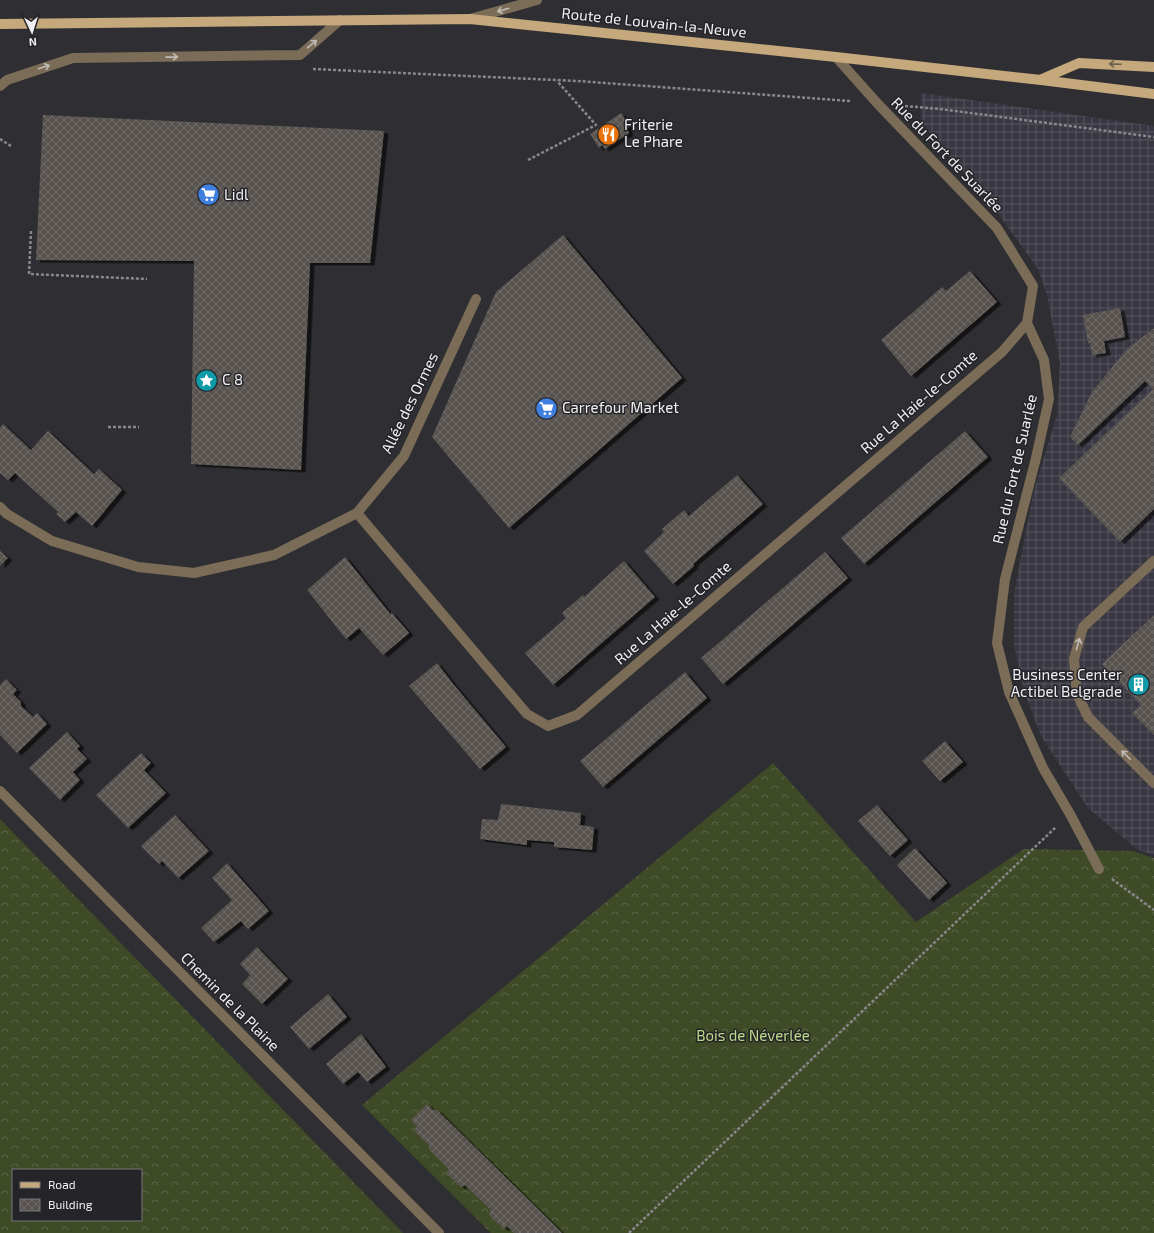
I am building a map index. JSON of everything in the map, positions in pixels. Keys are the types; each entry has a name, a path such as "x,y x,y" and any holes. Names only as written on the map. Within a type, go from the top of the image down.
{"main road":[{"name":"Route de Louvain-la-Neuve","path":"0,24 470,19 1041,80"},
{"path":"1041,80 1079,63 1154,67"},
{"path":"1041,80 1154,94"}],"street":[{"path":"470,19 537,0"},
{"path":"0,86 7,80 73,58 300,55 340,20"},
{"name":"Rue du Fort de Suarlée","path":"836,57 877,103 997,228 1033,286 1027,323 1044,360 1049,399 1036,458 1005,579 997,643 1009,692 1043,768 1070,814 1099,869"},
{"name":"Allée des Ormes","path":"0,507 8,514 52,541 138,567 194,573 274,555 357,513 404,456 476,299"},
{"name":"Rue La Haie-le-Comte","path":"357,513 527,714 548,726 577,715 1002,352 1027,323"},
{"path":"1154,561 1083,626 1074,659 1077,694 1088,717 1154,783"},
{"name":"Chemin de la Plaine","path":"0,792 439,1233"}],"path":[{"path":"312,69 556,81 781,95 940,109 1154,137"},
{"path":"528,160 596,125 556,81"},
{"path":"0,139 11,146"},
{"path":"31,231 29,274 147,279"},
{"path":"108,427 139,427"},
{"path":"628,1233 1070,814"},
{"path":"1099,869 1154,910"}],"shaded area":[{"path":"921,93 1154,126 1154,855 1138,850 1088,808 1041,736 1023,688 1014,646 1014,594 1033,494 1057,415 1060,364 1047,295 1038,269 987,198 939,145 921,121"}],"green space":[{"name":"Bois de Néverlée","path":"773,763 916,922 1024,849 1132,851 1154,858 1154,1233 491,1233 362,1105"},
{"path":"0,819 403,1233 0,1233"}],"building":[{"path":"621,113 630,126 627,129 629,133 605,149 602,145 599,148 590,134"},
{"name":"Lidl","path":"43,115 384,131 370,263 310,263 301,470 191,464 194,261 36,260"},
{"name":"Carrefour Market","path":"563,235 682,378 509,528 432,437 496,292"},
{"path":"970,271 997,302 911,376 881,340 942,287 946,291"},
{"path":"1120,308 1125,337 1104,341 1106,353 1092,355 1090,343 1088,343 1083,315"},
{"path":"1154,328 1154,509 1120,542 1059,478 1153,389 1145,381 1078,445 1070,437 1092,392 1127,349"},
{"path":"3,424 31,450 48,431 94,474 99,469 122,490 92,526 76,512 65,522 56,514 58,512 15,473 8,480 0,473 0,428"},
{"path":"965,431 988,457 864,564 841,538"},
{"path":"737,475 763,504 693,564 694,566 673,584 644,551 664,532 662,529 684,510 689,516"},
{"path":"0,551 8,558 0,566"},
{"path":"825,552 848,578 723,684 701,658"},
{"path":"345,557 391,615 391,612 409,633 383,655 359,628 346,639 307,590"},
{"path":"624,561 655,597 553,685 525,653 566,618 562,613 583,595 584,597"},
{"name":"Business Center Actibel Belgrade","path":"1154,615 1154,735 1132,713 1141,705 1102,664"},
{"path":"437,663 506,747 480,769 409,686"},
{"path":"685,672 707,698 603,787 580,761"},
{"path":"6,679 17,690 13,694 21,702 21,706 33,717 37,713 47,724 17,753 0,735 0,685"},
{"path":"67,732 80,746 77,749 87,759 73,772 80,780 60,800 29,768"},
{"path":"945,741 963,762 940,781 922,761"},
{"path":"141,753 151,763 144,770 166,793 128,828 96,795"},
{"path":"501,804 581,813 580,825 594,827 592,850 554,847 554,842 527,840 527,845 480,839 482,819 498,820"},
{"path":"877,805 908,840 890,856 858,821"},
{"path":"175,815 209,851 178,878 162,861 159,864 141,846"},
{"path":"915,848 947,883 929,900 897,865"},
{"path":"227,863 269,911 248,929 241,921 214,942 201,928 232,900 212,878"},
{"path":"257,947 288,979 262,1004 242,984 250,975 240,964"},
{"path":"328,994 347,1017 309,1049 290,1027"},
{"path":"361,1034 386,1067 367,1082 358,1072 343,1084 326,1064"},
{"path":"427,1104 433,1110 437,1110 562,1233 514,1233 507,1226 504,1229 489,1215 491,1210 465,1185 461,1187 446,1173 449,1169 429,1149 429,1145 414,1131 417,1127 411,1120"}],"place":[{"name":"Friterie Le Phare","path":"608,134"},
{"name":"Lidl","path":"208,195"},
{"name":"C 8","path":"207,380"},
{"name":"Carrefour Market","path":"546,408"},
{"name":"Business Center Actibel Belgrade","path":"1138,684"}]}
